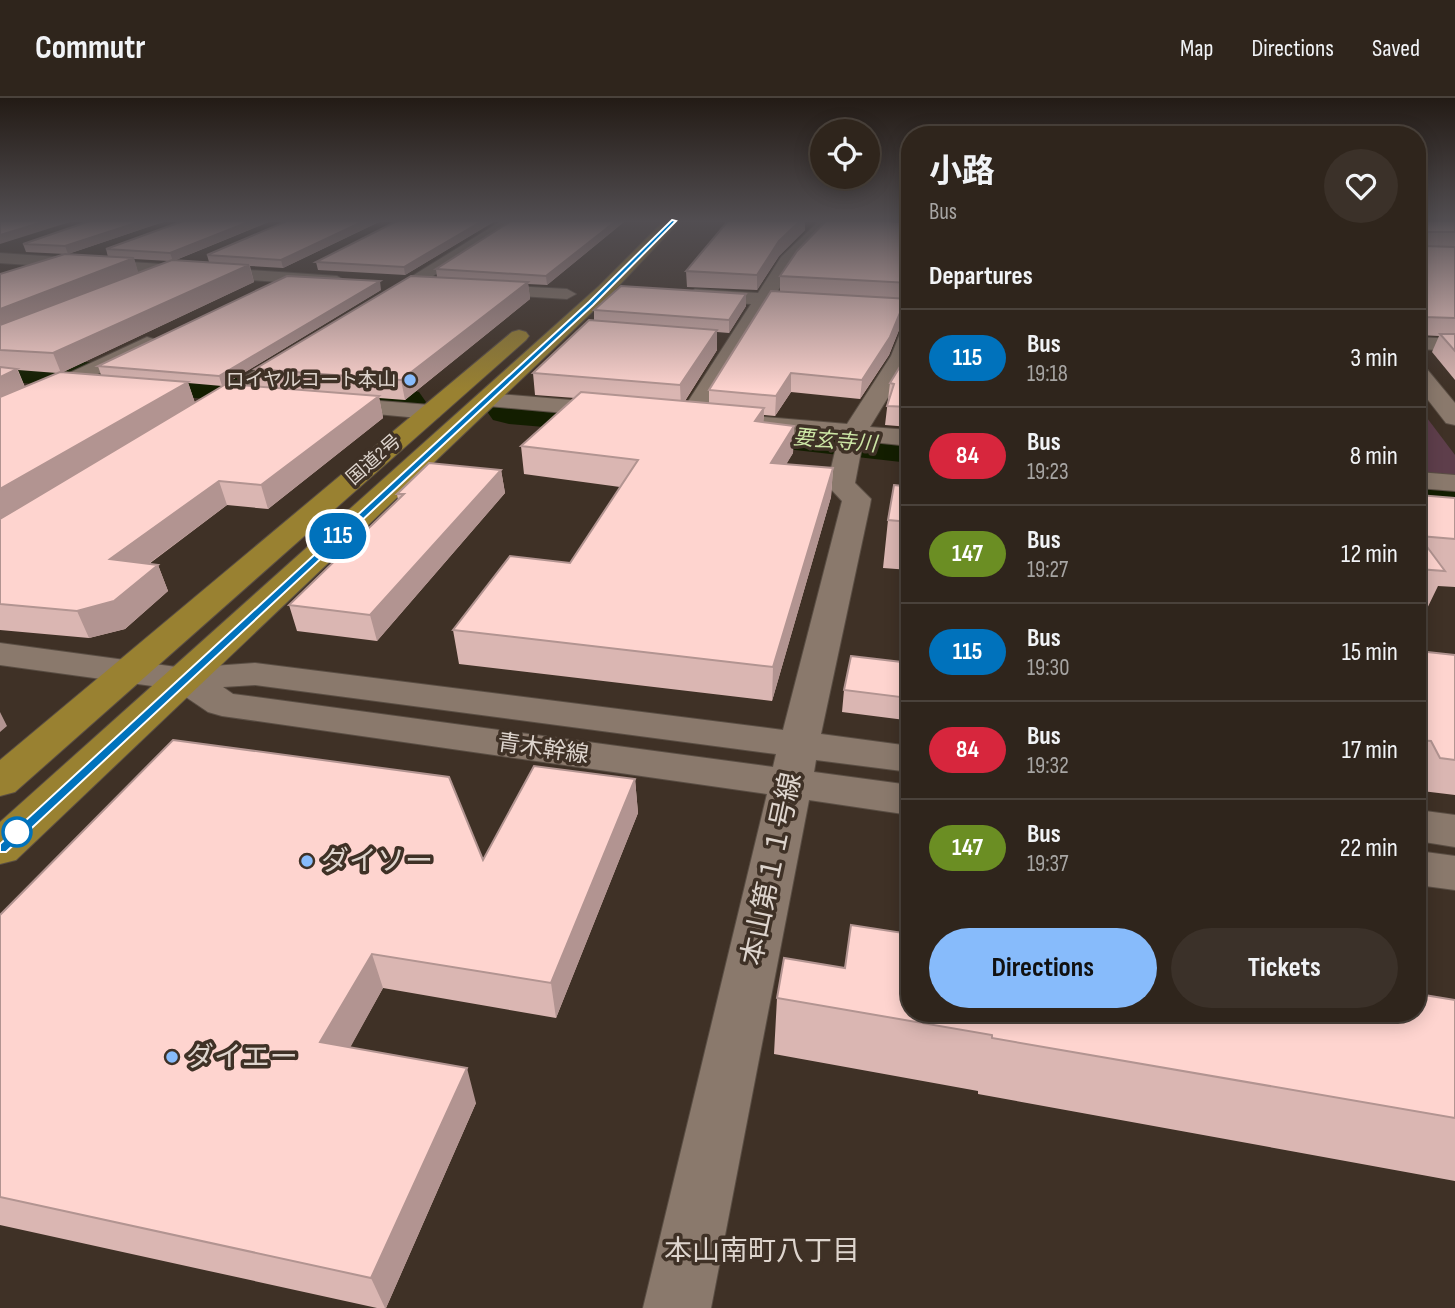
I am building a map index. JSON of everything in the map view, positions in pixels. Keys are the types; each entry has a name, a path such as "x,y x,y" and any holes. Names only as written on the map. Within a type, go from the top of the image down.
{"highway":[{"name":"国道2号","path":"0,782 586,277"},
{"name":"国道2号","path":"0,848 486,400 576,330 629,277"}],"street":[{"path":"135,285 154,277"},
{"path":"279,277 354,282"},
{"path":"363,313 419,277"},
{"path":"690,417 776,277"},
{"path":"251,295 287,278"},
{"path":"381,283 434,286"},
{"path":"461,288 567,294"},
{"path":"670,294 842,304"},
{"path":"25,380 64,383 98,378 166,334"},
{"path":"184,424 248,393 318,341"},
{"path":"710,341 737,343"},
{"path":"1426,343 1455,345"},
{"path":"851,440 901,358"},
{"path":"0,414 64,383"},
{"path":"1426,383 1455,418"},
{"path":"187,393 248,393"},
{"path":"486,400 636,412"},
{"path":"305,402 430,412"},
{"path":"663,415 851,440 901,438"},
{"name":"本山第１１号線","path":"677,1308 795,764 856,505 857,499 841,485 851,440"},
{"path":"1426,481 1455,483"},
{"name":"青木幹線","path":"0,654 184,679 222,704 795,764 901,759"},
{"name":"青木幹線","path":"795,764 901,797"},
{"path":"1426,827 1455,831"},
{"path":"1426,869 1455,873"}],"shaded area":[{"path":"1426,417 1455,455 1455,478 1426,476"}],"building":[{"path":"0,277 83,277 0,309"},
{"path":"126,277 221,277 53,353 0,350 0,325"},
{"path":"284,277 380,281 219,376 98,366"},
{"path":"409,277 528,282 401,380 255,369"},
{"path":"807,277 901,277 901,283"},
{"path":"1426,277 1455,277 1455,318 1426,317"},
{"path":"621,286 746,294 729,320 594,310"},
{"path":"771,291 901,298 901,310 890,337 862,380 791,373 776,396 709,390"},
{"path":"589,320 717,330 680,385 533,373"},
{"path":"1440,334 1455,334 1455,351"},
{"path":"901,365 901,407 887,406 894,384 890,383"},
{"path":"0,367 17,369 0,377"},
{"path":"60,372 188,382 0,489 0,397"},
{"path":"226,384 379,396 261,485 219,481 110,559 158,565 114,601 77,611 0,604 0,519"},
{"path":"581,392 764,408 755,421 794,426 771,463 833,468 773,667 453,630 510,556 570,563 638,460 521,446"},
{"path":"429,463 501,470 370,615 289,605 404,494 397,494"},
{"path":"894,485 901,486 901,521 888,520"},
{"path":"1426,496 1455,498 1455,539 1426,537"},
{"path":"1426,545 1445,571 1426,570"},
{"path":"1426,652 1455,655 1455,760 1440,758 1431,741 1426,741"},
{"path":"851,656 901,662 901,697 844,690"},
{"name":"ダイエー","path":"173,740 449,777 483,860 534,766 635,779 551,983 372,954 320,1042 467,1068 371,1278 0,1197 0,915"},
{"path":"851,925 901,933 901,1019 777,998 784,958 845,968"},
{"path":"1426,995 1455,1000 1455,1118 992,1038 992,1035 916,1022 1426,1022"}],"waterway":[{"name":"要玄寺川","path":"0,368 403,402"},
{"name":"要玄寺川","path":"509,410 901,447"},
{"name":"要玄寺川","path":"1426,493 1455,495"}],"bus line":[{"name":"115","path":"0,848 618,277"}],"place":[{"name":"ロイヤルコート本山","path":"410,380"},
{"name":"ダイソー","path":"307,861"},
{"name":"ダイエー","path":"172,1057"}],"district":[{"name":"本山南町八丁目","path":"762,1251"}]}
